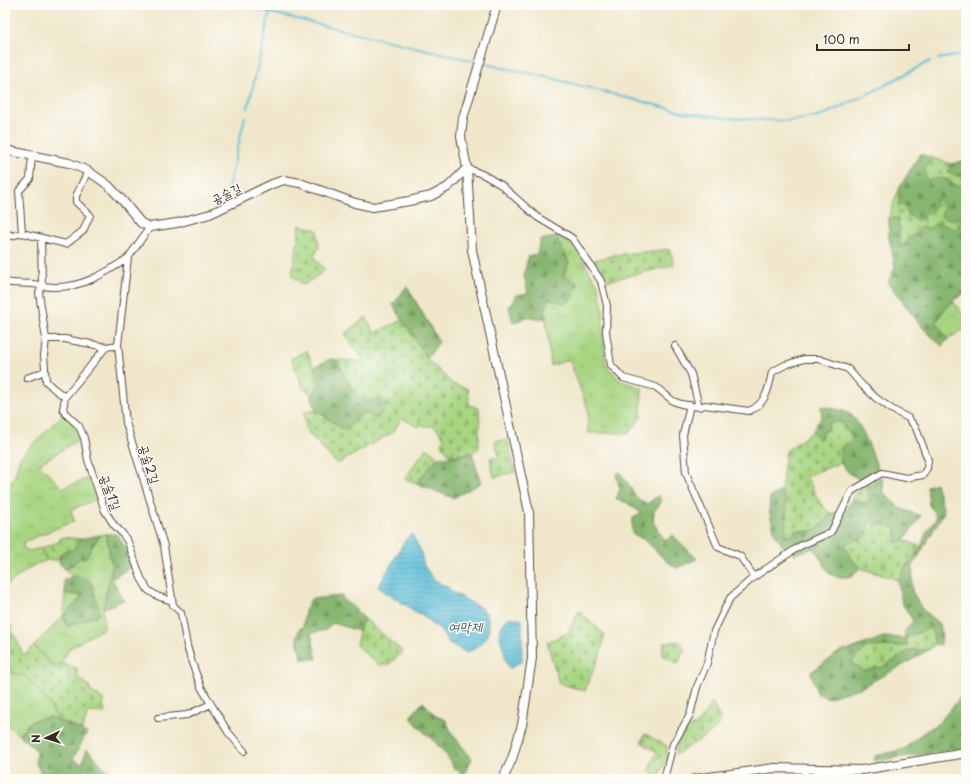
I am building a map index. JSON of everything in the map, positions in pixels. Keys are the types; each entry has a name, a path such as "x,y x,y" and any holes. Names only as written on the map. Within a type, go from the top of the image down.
{"street":[{"path":"497,5 463,118 461,137 467,168 472,250 529,512 532,658 522,725 512,759 503,779"},
{"path":"5,150 69,163 88,171 108,185 124,201 141,223 150,227"},
{"path":"22,233 20,191 30,179 32,155"},
{"path":"467,168 501,184 537,217 572,238 601,281 607,306 606,332 611,365 623,378 656,387 673,401 681,404 699,407 705,405 749,411 755,408 766,396 772,372 785,364 804,359 819,359 848,369 876,398 908,418 916,428 928,460 927,468 923,475 906,478 882,473 852,491 831,532 800,546 754,577 730,598 714,631 707,663 697,687 690,715 673,744 664,779"},
{"name":"공술길","path":"150,227 177,223 210,214 272,184 284,180 300,183 355,203 373,207 404,202 431,196 448,187 467,168"},
{"path":"5,232 12,236 22,233 66,244 83,231 90,215 76,202 76,196 88,171"},
{"name":"공술2길","path":"150,227 128,258 118,345 126,424 164,546 172,601 173,605 181,613 187,646 192,663 201,687 211,704 228,732 244,751"},
{"path":"41,238 42,286 39,293 46,339 44,356 46,381 65,397 106,347"},
{"path":"5,282 13,284 32,284 60,287 87,282 104,274 128,258"},
{"path":"46,339 64,339 106,347 118,345"},
{"path":"675,346 691,374 699,407"},
{"path":"27,378 45,371"},
{"name":"공술1길","path":"65,397 63,409 65,413 80,426 88,460 105,511 128,542 141,578 148,590 157,596 172,601"},
{"path":"690,405 683,435 686,473 718,547 740,556 754,577"},
{"path":"158,718 187,715 211,704"},
{"path":"694,779 774,768 862,770 966,753"},
{"path":"804,779 805,769"}],"green space":[{"path":"920,154 933,158 924,170 950,182 966,187 966,292 948,305 941,313 936,323 948,339 942,346 923,328 888,283 895,266 889,238 889,218 898,218 901,248 921,227 930,228 936,222 949,226 962,218 948,219 941,216 936,199 936,206 919,221 908,215 897,206 900,197 898,190"},
{"path":"933,158 951,164 948,173 966,178 966,187 956,185 943,178 928,180 924,170"},
{"path":"966,160 966,178 948,173 951,164"},
{"path":"898,190 900,197 898,206 904,205 908,215 919,221 936,206 936,199 945,203 941,216 948,219 962,218 956,230 949,226 936,223 930,228 921,227 900,248 898,218 889,218"},
{"path":"300,225 317,230 319,247 314,257 325,270 304,285 292,276"},
{"path":"560,234 576,249 598,285 603,308 603,335 606,364 619,380 642,388 641,417 629,433 588,433 588,409 569,359 551,366 545,311 548,298 578,283 563,276 569,263 556,237"},
{"path":"556,237 569,263 563,276 578,283 573,298 566,304 548,298 545,311 546,319 527,317 513,323 509,307 516,295 528,293 524,275 528,257 537,254 540,240"},
{"path":"670,249 674,265 603,282 594,260 615,255"},
{"path":"407,286 439,342 427,359 393,305"},
{"path":"953,301 966,318 966,328 948,339 936,323 940,315"},
{"path":"366,317 374,333 403,320 427,359 453,384 468,389 469,405 479,408 479,448 472,453 450,456 441,445 444,437 434,426 416,426 402,418 393,432 337,464 306,430 304,412 316,410 343,430 352,424 363,412 377,419 387,406 382,398 369,401 353,391 337,360 364,361 345,334"},
{"path":"307,350 320,383 311,394 303,388 291,359"},
{"path":"330,359 337,360 353,391 382,398 387,406 377,419 363,412 352,424 343,430 316,410 311,394 319,383 314,367"},
{"path":"821,406 848,413 853,417 862,431 879,471 862,481 850,474 840,463 840,449 831,422 818,440 812,432 822,416"},
{"path":"63,414 75,426 81,438 39,464 62,488 91,477 99,498 71,510 74,521 24,542 23,548 29,551 41,548 47,560 32,566 5,587 5,481 13,481 20,457"},
{"path":"831,422 840,422 854,438 840,449 840,463 806,476 820,503 830,513 823,523 816,529 808,531 795,530 791,537 785,533 787,517 786,506 784,495 781,491 786,451 812,432 819,440"},
{"path":"508,439 515,472 494,477 490,458 499,458 495,441"},
{"path":"426,448 434,453 437,458 416,483 405,479"},
{"path":"472,453 481,483 453,498 416,483 437,458"},
{"path":"620,472 638,499 647,504 659,495 661,503 654,511 653,522 665,541 673,535 697,559 677,568 666,561 646,541 632,533 632,519 641,513 626,502 616,500 620,489 616,475"},
{"path":"882,477 884,493 900,508 921,516 904,540 895,543 896,528 869,522 865,537 849,555 860,568 851,577 837,577 830,574 814,548 795,554 782,545 775,534 769,510 770,497 781,491 784,495 786,506 787,517 785,533 795,530 806,532 819,528 830,513 845,513 852,499 864,503 867,485"},
{"path":"936,483 944,512 913,566 912,591 922,609 939,624 942,632 941,645 935,644 931,628 905,638 905,631 913,621 902,603 898,580 906,566 921,547 926,533 936,519 934,512 929,505 927,486"},
{"path":"867,485 870,501 864,503 852,499 856,492"},
{"path":"869,522 896,528 895,543 904,540 921,547 906,566 898,580 860,568 849,555 845,544 865,537"},
{"path":"106,534 112,566 103,609 104,628 70,648 61,664 53,667 34,646 63,616 99,614 76,575 72,577 65,569 74,564 78,559 85,557 100,535"},
{"path":"106,534 117,534 129,553 132,566 112,579 124,600 103,609 112,566"},
{"path":"100,535 85,558 78,559 74,564 65,569 59,563 60,556 64,551 73,550 80,539"},
{"path":"62,537 80,539 73,550 64,551 59,560 47,560 41,548 58,542"},
{"path":"76,575 89,580 92,584 100,614 67,627 63,616 81,598 78,595 65,593 64,580"},
{"path":"65,593 78,595 82,598 63,616"},
{"path":"341,596 363,617 359,631 333,623 326,630 311,633 317,659 302,659 297,640 299,629 303,627 305,611 311,599"},
{"path":"579,611 604,634 600,656 585,691 559,683 547,642 568,633"},
{"path":"5,614 24,656 34,646 53,667 61,664 77,668 77,677 89,686 90,691 105,700 103,703 105,713 88,712 82,730 58,720 48,702 27,677 5,670"},
{"path":"363,617 403,652 388,665 379,665 356,645"},
{"path":"931,628 935,644 930,649 909,650 885,666 864,671 851,662 867,647 908,646 905,638"},
{"path":"883,637 905,638 908,646 867,647 885,666 909,650 930,649 860,688 827,698 817,693 811,672 842,650 849,650"},
{"path":"679,641 685,649 678,664 662,655 664,643"},
{"path":"5,670 27,677 48,702 58,720 50,717 31,721 19,735 5,723"},
{"path":"963,694 966,702 966,748 874,761 875,756 904,749 921,734 939,723"},
{"path":"423,702 436,716 446,720 451,732 472,759 464,774 455,769 447,756 435,742 410,717"},
{"path":"712,702 721,720 715,730 675,755 677,744 687,728 697,725"},
{"path":"50,717 87,733 73,759 82,764 87,749 115,779 94,779 86,769 73,779 54,779 42,775 36,763 36,750 19,735 31,721"},
{"path":"645,734 667,746 667,759 657,779 649,769 657,752 641,742"}],"water":[{"name":"여막제","path":"412,534 421,552 424,566 435,581 449,588 451,592 476,605 486,613 489,624 488,635 479,646 467,653 449,643 438,627 431,624 423,615 378,587 406,539"},
{"path":"511,617 522,620 522,661 510,668 507,664 499,633 507,619"}],"waterway":[{"path":"238,5 474,61"},
{"path":"248,108 270,12"},
{"path":"938,59 966,54"},
{"path":"485,64 546,77 683,112 727,118 789,121 819,117 868,94 930,61"},
{"path":"226,197 245,117"}]}
